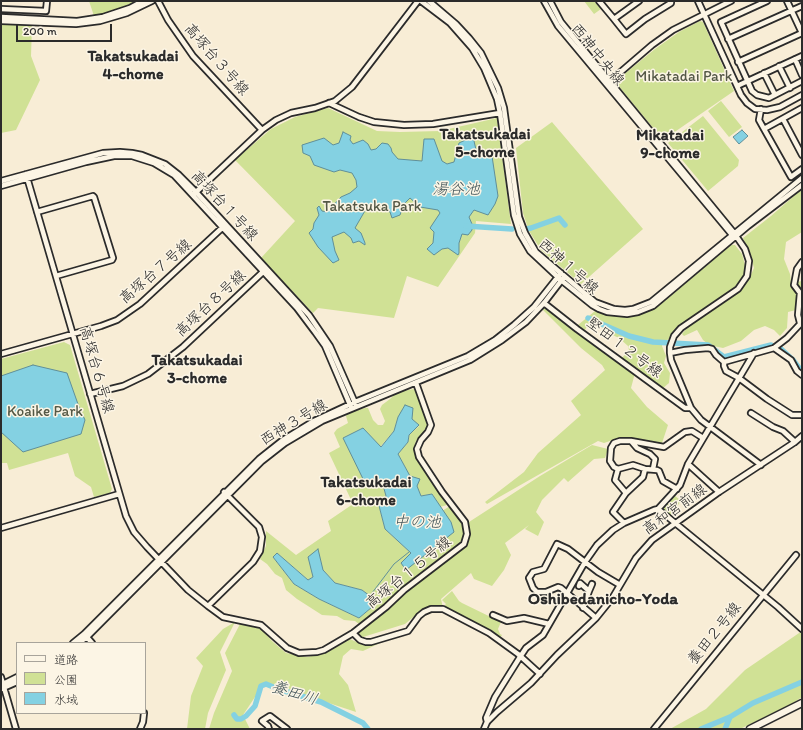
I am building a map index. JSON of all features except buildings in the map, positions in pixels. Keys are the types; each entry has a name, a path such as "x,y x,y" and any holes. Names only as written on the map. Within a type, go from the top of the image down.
{"main road":[{"path":"752,729 802,704"}],"street":[{"path":"1,8 46,11 47,1"},
{"path":"1,17 77,20 103,17 130,8 143,1"},
{"path":"1,21 76,24 100,21 127,14 152,1"},
{"name":"高塚台３号線","path":"158,1 168,20 189,50 262,130"},
{"path":"194,193 262,130 276,120 335,101 352,87 418,1"},
{"name":"西神１号線","path":"421,1 450,23 472,48 484,68 497,99 514,215 520,234 530,251 592,305 599,309 627,314 638,312 653,306 802,178"},
{"name":"西神１号線","path":"429,1 456,24 469,38 481,53 490,71 498,88 504,108 519,217 524,233 536,252 561,277"},
{"name":"西神中央線","path":"544,1 558,26 608,83 734,235 745,250 749,261 747,276 738,289 681,328 674,336 670,347 670,353"},
{"name":"西神中央線","path":"550,1 561,22 608,83"},
{"path":"599,1 626,34 672,1"},
{"path":"614,20 639,1"},
{"path":"698,1 741,95 747,103 755,109 768,110 780,107 802,94"},
{"path":"608,83 668,33 704,13 732,1"},
{"path":"767,1 721,22 738,62 752,91 757,95 769,98 802,81"},
{"path":"738,62 802,33 787,1"},
{"path":"728,39 802,6"},
{"path":"737,86 802,56"},
{"path":"795,59 802,75"},
{"path":"779,66 790,88"},
{"path":"764,73 775,96"},
{"path":"329,103 359,117 374,122 413,126 500,113"},
{"path":"761,109 759,120 791,177 802,169"},
{"path":"764,129 801,111"},
{"path":"783,119 802,155"},
{"name":"高塚台１号線","path":"1,186 103,153 120,152 142,155 165,164 179,175 265,270 297,308 325,346 353,405"},
{"name":"高塚台１号線","path":"1,181 27,177"},
{"name":"高塚台６号線","path":"27,177 126,516 134,532 160,561 188,590 208,606"},
{"name":"西神１号線","path":"734,235 802,185"},
{"path":"37,212 93,196 113,258 112,260 56,276"},
{"name":"高塚台７号線","path":"1,354 112,322 130,312 224,226"},
{"path":"724,362 775,347 787,338 801,322 798,315 800,293 794,284 797,268 802,262"},
{"name":"高塚台８号線","path":"90,394 123,386 148,374 183,347 265,270"},
{"name":"西神３号線","path":"353,405 416,383 470,360 502,340 526,322 544,303 561,277"},
{"name":"西神３号線","path":"80,642 226,494 262,461 285,443 353,405 468,356 495,340 534,307 561,277"},
{"name":"堅田１２号線","path":"544,303 685,408 691,408"},
{"path":"775,347 791,360 802,375"},
{"path":"761,465 701,420 691,408 671,360 670,353 685,350 712,349 724,362 726,370 781,409 792,415 802,415"},
{"path":"487,722 486,718 495,696 526,648 543,635 585,562 597,545 612,530 624,523 658,509 680,485 688,464 754,353"},
{"name":"高塚台１５号線","path":"208,606 224,617 260,625 267,629 280,644 299,653 324,650 353,633 386,607 404,590 464,544 467,534 465,522 442,492 419,457 417,449 431,425 416,383"},
{"path":"751,413 782,431 795,442"},
{"path":"618,469 610,461 614,443 620,441 631,441 664,447 685,432 692,431 703,438"},
{"name":"高和宮前線","path":"486,728 487,722 540,674 557,655 608,605 636,558 652,540 674,523 802,436"},
{"path":"631,441 637,448 650,454 655,459 653,469"},
{"path":"688,464 719,492"},
{"path":"618,469 633,465 659,471 663,481 677,489"},
{"path":"618,469 615,480 626,493"},
{"path":"624,523 613,512 626,493 643,477 645,469"},
{"path":"1,528 119,494"},
{"path":"208,606 253,562 260,551 262,537 259,528 226,494"},
{"path":"658,509 802,629"},
{"path":"596,618 566,594 561,588 558,587 546,592 537,592 533,588 529,578 533,572 544,569 557,544 568,549 598,572 620,586"},
{"name":"養田２号線","path":"654,729 796,555"},
{"path":"575,579 580,585 589,591"},
{"path":"583,608 592,584"},
{"path":"353,633 360,640 371,642 408,631 419,616 424,612 430,609 443,609 489,632 540,674"},
{"path":"494,615 507,621 524,618 549,624"},
{"path":"85,636 91,642"},
{"name":"西神３号線","path":"75,642 85,636"},
{"path":"1,677 2,686 16,729"},
{"path":"2,686 16,678"},
{"path":"2,686 16,682"},
{"path":"140,729 144,714"},
{"path":"269,729 268,726 262,721 270,716 287,729"}],"green space":[{"path":"89,1 138,1 107,13 94,16"},
{"path":"584,1 594,1 601,9 594,14"},
{"name":"Mikatadai Park","path":"700,21 703,22 734,91 663,140 617,84 617,80 655,49 679,32"},
{"path":"1,24 32,26 31,56 40,80 16,130 1,133"},
{"path":"721,101 742,127 729,137 708,111"},
{"name":"Takatsuka Park","path":"328,108 377,131 440,131 497,118 511,224 476,221 475,233 438,287 407,276 394,318 318,308 313,313 261,258 295,221 235,160 271,129 295,117"},
{"path":"703,116 739,160 738,166 708,191 668,143"},
{"path":"552,122 643,229 581,284 541,250 529,231 523,213 516,148"},
{"path":"802,189 802,232 786,242 784,259 790,274 791,283 802,281 801,318 796,310 788,312 787,328 780,336 774,330 765,326 754,330 741,341 723,348 709,345 703,340 697,330 684,336 682,334 691,323 740,291 749,279 754,268 751,256 743,238"},
{"path":"731,245 735,245 742,254 745,265 744,275 736,286 675,329 670,338 663,343 662,346 666,356 664,363 670,373 669,383 662,389 622,358 629,350 628,346 619,338 608,333 602,326 593,322 589,323 585,330 578,325 595,311 630,316 646,312 660,305"},
{"path":"546,307 635,373 631,388 647,407 668,425 662,443 658,444 619,438 604,443 598,441 487,504 485,502 524,472 538,453 581,415 571,401 605,370 602,365 581,348 542,309"},
{"name":"Koaike Park","path":"64,342 70,345 112,489 110,493 94,497 91,487 75,476 68,453 9,470 7,463 1,463 1,359"},
{"path":"414,389 417,393 428,423 427,431 416,441 414,447 415,455 447,505 440,507 432,494 421,496 417,486 398,454 408,442 409,435 419,426 398,417 394,431 380,447 363,428 343,438 378,482 383,485 386,496 385,500 378,502 385,529 411,553 451,522 442,511 450,506 461,523 464,531 463,538 461,542 410,581 386,603 359,624 355,621 344,620 337,616 322,615 286,590 282,578 275,574 267,564 260,559 266,546 266,531 296,555 331,531 328,521 353,504 329,453 340,447 334,433 337,429 348,423 346,416 348,413 365,408 368,408 373,420 378,425 383,425 385,421 380,409 382,405 397,392","holes":["277,553 308,580 323,570 335,583 362,590 378,602 359,618 319,599 294,584 273,557"]},
{"path":"592,445 608,449 605,458 594,459 568,482 564,478 542,500 536,512 544,522 538,536 525,529 529,525 505,543 511,555 504,570 492,586 474,579 471,573 441,599 443,608 424,608 405,624 363,637 357,635 358,632 466,544 470,537 469,522 540,476"},
{"path":"674,495 681,501 669,517 661,510"},
{"path":"452,591 462,603 501,622 498,629 502,635 500,638 479,625 445,608 444,606 446,604 442,600"},
{"path":"235,622 220,652 226,670 208,713 205,729 187,729 191,696 203,666 196,658 223,629"},
{"path":"240,624 261,629 286,653 307,657 326,653 350,639 363,645 380,643 363,651 351,649 343,656 339,674 348,685 356,712 265,682 243,715 250,729 209,729 214,713 232,671 225,653"},
{"path":"802,631 802,697 790,705 740,729 670,729 706,709 745,670"}],"water":[{"path":"742,130 748,136 739,144 733,137"},
{"name":"湯谷池","path":"343,132 351,136 350,140 353,144 363,140 368,144 371,150 376,149 382,143 388,144 398,159 422,161 424,139 434,139 442,161 447,164 454,162 459,143 472,137 477,154 492,156 498,196 488,215 474,210 469,217 472,224 472,230 468,235 462,234 459,243 458,255 448,248 442,249 434,255 427,249 433,243 434,232 430,228 440,213 438,210 420,207 410,198 404,204 400,215 392,218 390,212 381,205 371,206 366,209 355,228 361,233 365,245 359,241 353,243 351,238 344,232 332,237 335,251 339,260 333,263 318,247 309,233 313,229 314,223 319,215 317,208 319,206 322,211 327,212 341,197 350,193 357,187 356,180 352,173 340,170 334,172 314,165 310,156 303,153 302,145 324,138 333,145 339,143"},
{"path":"33,365 67,373 85,420 81,434 23,452 1,432 1,376"},
{"name":"中の池","path":"405,405 413,408 412,419 419,425 409,435 408,442 398,454 410,476 420,479 417,486 421,496 432,494 451,522 454,532 406,570 401,563 411,553 385,529 378,502 381,498 385,500 386,496 383,485 377,482 366,485 343,438 363,428 381,447 394,431 398,417"},
{"path":"318,549 323,570 335,583 362,590 378,602 359,618 319,599 294,584 273,557 277,553 308,580 313,577 308,557"}],"waterway":[{"path":"527,229 559,218 565,225"},
{"path":"466,226 512,229"},
{"path":"588,318 629,336 653,342 708,345 724,357 771,345 781,349 793,360 802,372"},
{"path":"369,597 394,564 409,552"},
{"path":"701,729 730,717 753,703 802,682"},
{"name":"養田川","path":"234,715 237,719 241,719 246,716 255,706 261,686 266,684 321,702 363,723 368,729"},
{"path":"725,729 730,717"}],"district":[{"name":"Takatsukadai 4-chome","path":"133,66"},
{"name":"Takatsukadai 5-chome","path":"485,144"},
{"name":"Mikatadai 9-chome","path":"670,145"},
{"name":"Takatsukadai 3-chome","path":"197,370"},
{"name":"Takatsukadai 6-chome","path":"366,492"},
{"name":"Oshibedanicho-Yoda","path":"603,600"}]}
